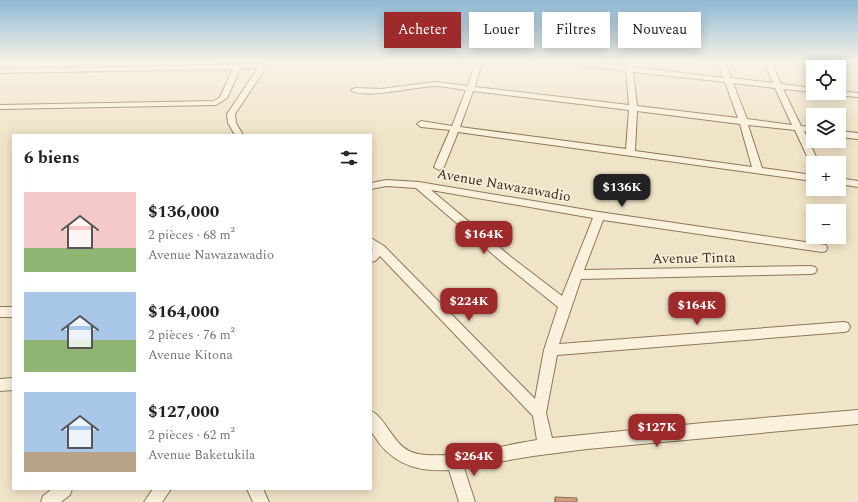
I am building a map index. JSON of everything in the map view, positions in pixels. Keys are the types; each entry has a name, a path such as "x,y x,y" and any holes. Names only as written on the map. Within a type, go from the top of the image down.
{"street":[{"path":"2,108 216,103 223,98 229,85"},
{"path":"238,134 231,121 230,116 232,110 249,85"},
{"path":"355,90 381,91 424,85"},
{"path":"448,85 806,129"},
{"path":"630,154 634,108 632,85"},
{"path":"730,85 758,170"},
{"path":"774,85 806,89"},
{"path":"779,86 811,156"},
{"path":"438,167 472,88"},
{"path":"846,94 858,95"},
{"path":"421,124 630,154 806,177"},
{"path":"846,135 858,136"},
{"path":"846,182 858,184"},
{"name":"Avenue Nawazawadio","path":"372,186 386,184 419,185 599,216 822,248"},
{"path":"419,185 507,260 565,305"},
{"path":"546,446 539,413 551,350 565,305 578,275 599,216"},
{"path":"374,250 539,413"},
{"name":"Avenue Tinta","path":"578,275 811,270"},
{"path":"551,350 844,327"},
{"path":"0,385 12,384"},
{"path":"372,419 392,448 409,459 423,462 454,462 546,446 699,429 858,417"},
{"path":"454,462 467,502"},
{"path":"49,502 63,490"},
{"path":"152,502 161,490"},
{"path":"255,490 261,502"}],"building":[{"path":"555,497 577,498 577,502 556,502"}]}
